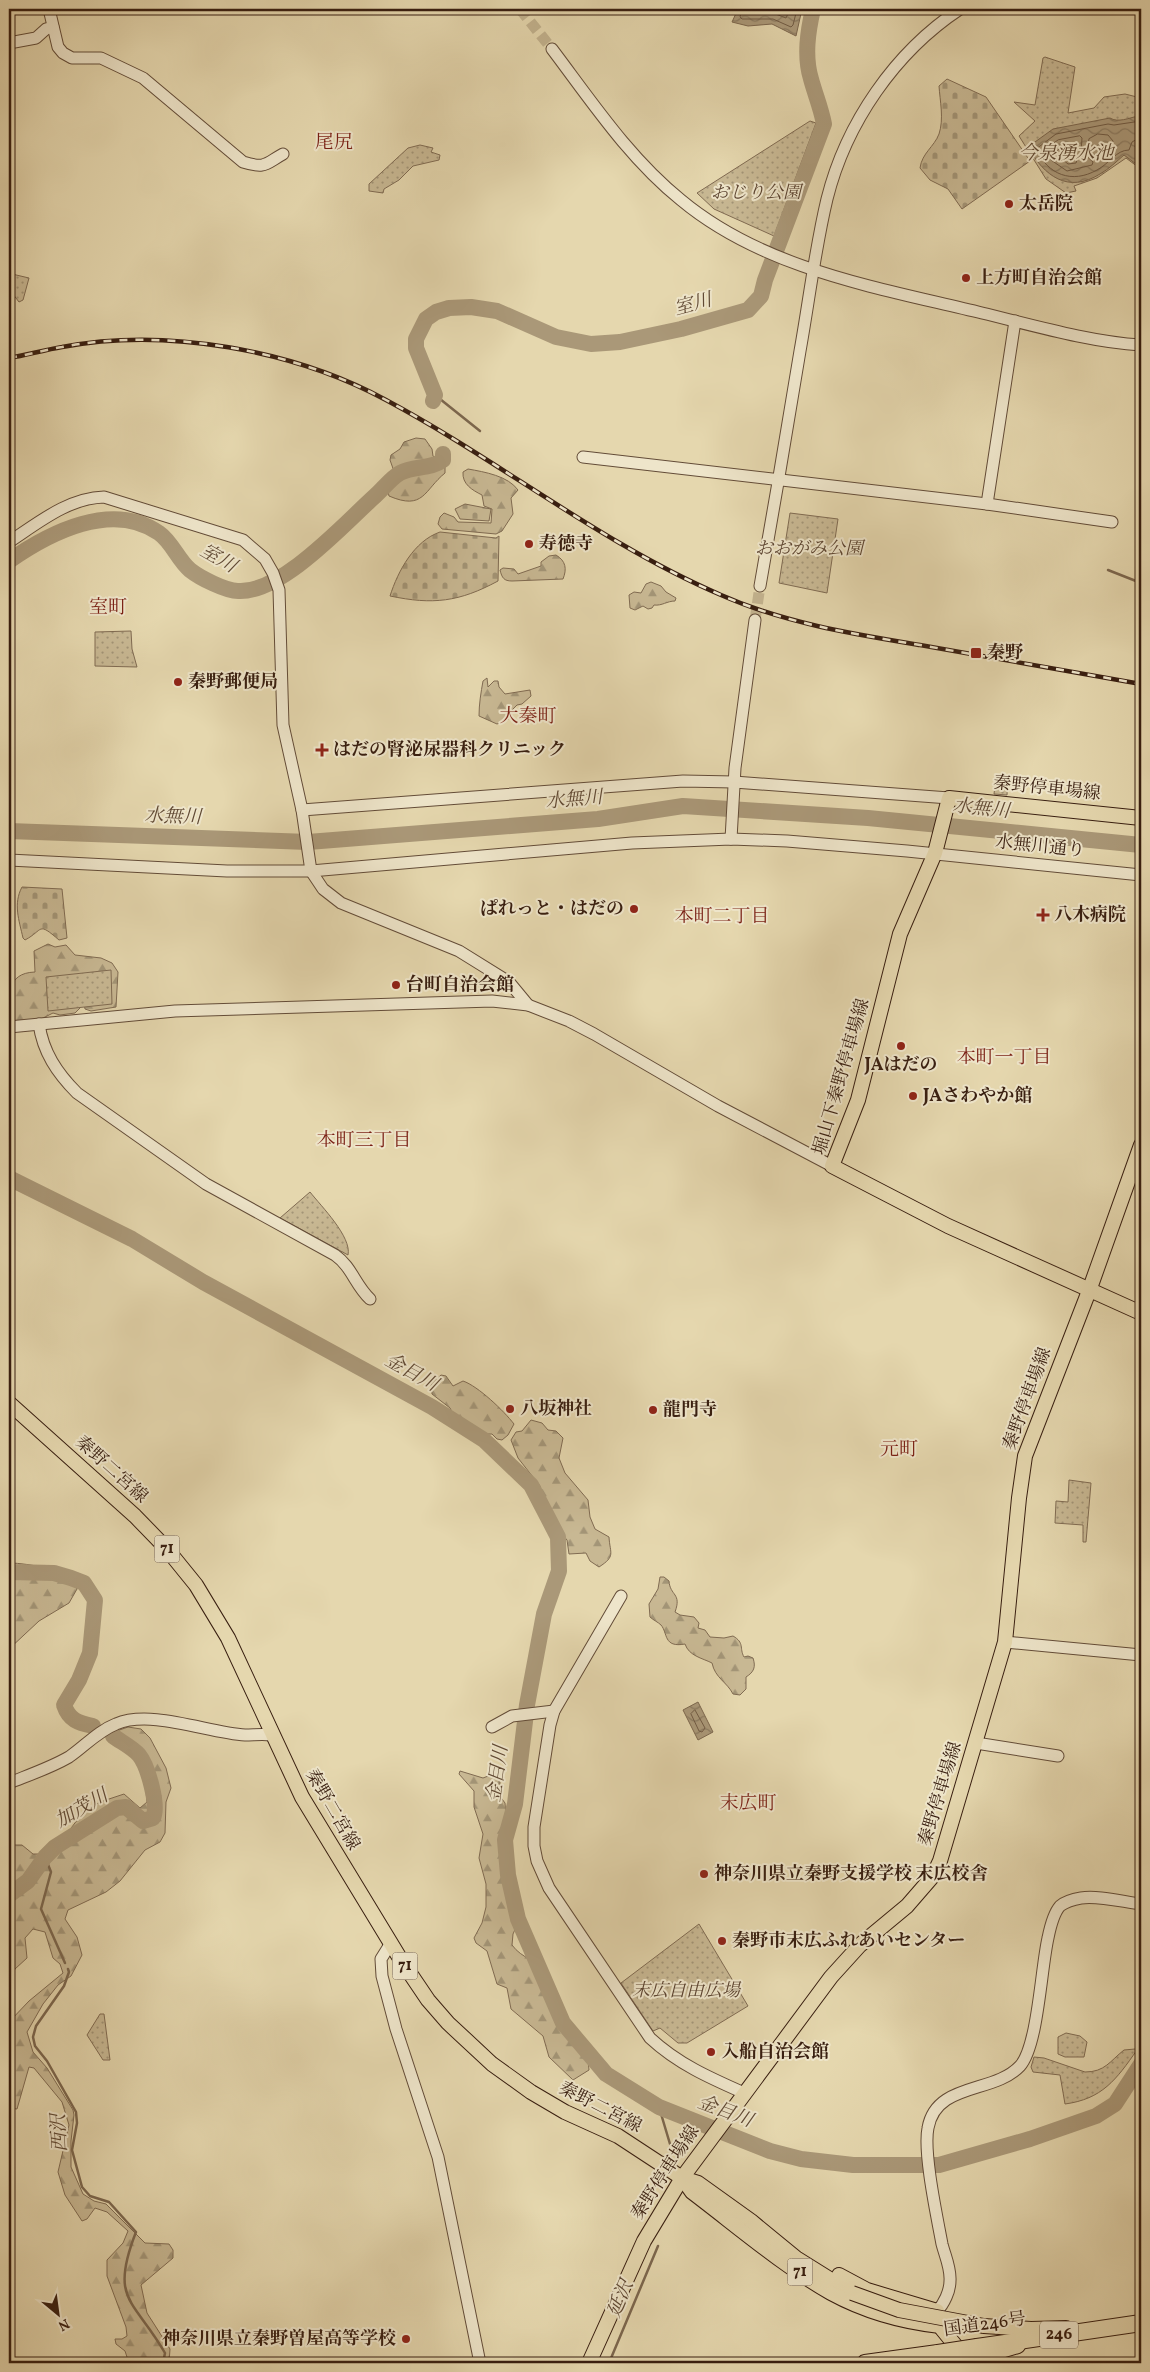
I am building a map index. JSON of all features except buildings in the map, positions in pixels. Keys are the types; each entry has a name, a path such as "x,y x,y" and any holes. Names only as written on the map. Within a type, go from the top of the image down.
{"highway":[{"name":"国道246号","path":"865,2363 944,2358 1055,2335 1139,2324"}],"main road":[{"name":"秦野停車場線","path":"948,802 1141,818"},
{"name":"堀山下秦野停車場線","path":"948,802 936,851 900,934 858,1100 832,1166 948,1226 1141,1313"},
{"name":"秦野停車場線","path":"589,2363 644,2241 682,2178 846,1959 907,1906 933,1876 944,1852 1005,1642 1025,1456 1089,1291 1141,1145"},
{"name":"秦野二宮線","path":"9,1403 135,1516 166,1548 196,1585 228,1638 302,1796 391,1943 428,2000 472,2048 531,2092 565,2112 618,2136 682,2178"},
{"name":"71","path":"682,2178 698,2183 751,2221 796,2258 852,2293 899,2310 984,2326 1031,2329 1139,2324"},
{"name":"71","path":"682,2178 692,2192 810,2280 833,2294 877,2312 908,2321 940,2326"},
{"name":"71","path":"751,2221 768,2227 825,2268 867,2290 937,2311"},
{"path":"937,2311 940,2326 970,2363"}],"street":[{"path":"49,9 58,47 63,53 72,58 101,58 143,78 243,162 257,166 272,163 284,154"},
{"path":"760,586 813,270 827,199 835,171 855,126 882,84 898,64 932,29 960,9"},
{"path":"9,42 36,38 46,29 53,27"},
{"path":"552,49 621,141 653,176 703,217 762,249 813,270 1015,321 1141,345"},
{"path":"986,504 1015,321"},
{"path":"584,457 986,504 1112,522"},
{"path":"9,542 74,501 89,497 104,497 242,540 265,559 274,574 279,590 283,725 302,812 311,870 323,889 341,903 459,951 509,982 528,1005"},
{"path":"731,835 734,786 755,620"},
{"path":"302,812 658,782 948,802"},
{"name":"水無川通り","path":"9,860 227,870 311,870 731,835 936,851 1141,875"},
{"path":"9,1027 175,1011 492,1001 528,1005 546,1011 594,1034 718,1106 832,1166"},
{"path":"39,1024 43,1047 68,1084 77,1093 206,1184 341,1258 352,1271 361,1290 370,1299"},
{"path":"621,1596 553,1711 534,1827 534,1846 541,1873 650,2038 670,2056 688,2067 744,2093"},
{"path":"1005,1642 1141,1655"},
{"path":"492,1727 508,1717 553,1711"},
{"path":"9,1783 66,1758 106,1729 118,1723 148,1720 185,1723 246,1735 256,1733 272,1735"},
{"path":"976,1743 1058,1756"},
{"path":"937,2311 943,2305 950,2282 927,2146 928,2127 939,2105 967,2089 999,2081 1013,2073 1022,2063 1029,2051 1033,2034 1042,1962 1050,1930 1054,1916 1062,1905 1083,1898 1141,1904"},
{"path":"391,1943 381,1959 382,1976 396,2029 438,2157 480,2363"}],"green space":[{"path":"1045,57 1075,67 1068,113 1094,108 1104,97 1125,94 1141,98 1141,145 1138,147 1141,152 1141,163 1138,167 1126,158 1097,178 1074,186 1076,191 1066,193 1046,179 1019,136 1035,121 1014,102 1035,105 1043,58"},
{"path":"947,79 986,97 1030,161 962,209 948,189 930,180 920,168 923,158 939,134 941,116 939,86"},
{"name":"おじり公園","path":"810,121 816,123 774,236 714,209 697,193"},
{"path":"420,145 433,148 431,152 440,155 439,160 413,166 399,180 384,189 383,193 369,191 369,184 408,148"},
{"path":"12,274 29,278 23,300 19,302 9,289"},
{"path":"416,438 425,439 432,449 433,456 445,466 445,473 417,500 401,500 389,496 387,487 396,477 390,460 391,455 400,449 404,442"},
{"path":"468,469 489,473 502,478 514,485 518,490 511,498 513,514 502,531 496,534 442,529 438,524 440,517 444,513 454,517 458,522 491,523 492,509 484,506 482,495 471,489 464,480 463,472"},
{"path":"465,504 491,509 489,521 460,519 455,509"},
{"name":"おおがみ公園","path":"790,513 838,519 827,593 779,583"},
{"path":"440,532 496,538 499,536 498,581 471,593 446,600 405,599 390,596 402,567 408,558 422,542"},
{"path":"556,555 565,566 563,579 509,581 504,578 500,570 503,568 514,569 518,574 541,566 541,562 549,556"},
{"path":"651,582 661,586 666,592 676,598 675,601 654,605 648,609 643,606 635,610 630,608 629,595 634,592 641,593 646,584"},
{"path":"131,631 132,649 137,667 95,666 95,632"},
{"path":"487,678 488,687 494,681 498,681 499,687 505,694 530,690 531,696 511,711 509,719 497,724 479,716 483,681"},
{"path":"996,778 1008,779 1007,795 994,794"},
{"path":"22,887 62,889 67,938 59,940 44,929 41,929 25,940 23,938 17,906"},
{"path":"48,944 55,947 66,945 75,955 101,958 112,963 118,972 116,1007 91,1011 85,1009 84,1004 75,1013 60,1015 53,1013 41,1019 12,1022 9,1020 9,995 14,982 25,973 35,972 34,951"},
{"path":"111,970 112,1004 48,1011 46,977"},
{"path":"310,1192 341,1231 348,1248 348,1255 280,1218"},
{"path":"441,1375 446,1376 453,1386 463,1381 476,1388 504,1412 514,1424 508,1435 502,1440 497,1439 492,1434 481,1432 466,1422 455,1418 450,1408 432,1394 431,1384"},
{"path":"531,1420 542,1423 548,1430 556,1431 563,1438 559,1458 565,1473 588,1500 590,1517 595,1529 609,1537 610,1557 599,1567 590,1561 586,1553 569,1554 567,1540 554,1525 539,1496 540,1486 518,1458 511,1440 516,1432 522,1431"},
{"path":"1069,1480 1091,1483 1086,1542 1083,1542 1083,1525 1055,1523 1056,1501 1068,1502"},
{"path":"9,1556 13,1563 48,1569 64,1577 77,1589 69,1603 39,1621 9,1649"},
{"path":"660,1577 664,1577 669,1581 677,1601 675,1612 680,1615 694,1617 699,1623 698,1628 705,1630 710,1637 724,1638 733,1636 739,1641 744,1657 753,1658 754,1669 746,1677 746,1689 740,1695 733,1694 718,1676 712,1663 693,1654 685,1644 678,1645 670,1642 661,1625 650,1617 649,1604 658,1589"},
{"path":"128,1727 141,1729 150,1738 166,1768 171,1788 166,1802 165,1833 160,1842 145,1850 120,1881 106,1892 68,1910 65,1919 77,1937 82,1955 71,1976 58,1985 43,2004 27,2032 33,2052 47,2068 73,2110 71,2167 83,2194 94,2201 106,2204 145,2243 169,2244 173,2250 173,2258 141,2285 147,2313 170,2349 169,2363 129,2363 125,2351 116,2344 115,2339 122,2339 127,2336 126,2327 107,2276 107,2260 123,2243 128,2231 107,2212 95,2208 87,2219 82,2221 65,2195 58,2172 69,2125 62,2102 34,2068 29,2067 17,2109 9,2108 9,2022 29,2001 63,1973 60,1964 53,1958 45,1932 33,1929 25,1938 27,1958 15,1969 9,1979 9,1845 22,1845 33,1854 48,1854 55,1843 62,1840 84,1811 100,1802 124,1794 140,1808 147,1802 143,1772 137,1760 124,1747 109,1739 111,1733"},
{"path":"460,1771 483,1778 496,1773 500,1782 499,1795 505,1803 509,1858 504,1875 506,1884 512,1885 515,1889 510,1902 518,1909 521,1916 513,1934 512,1945 544,1971 548,1977 549,2009 564,2018 567,2023 566,2034 579,2044 585,2054 589,2070 573,2080 549,2057 543,2036 511,2009 507,1988 497,1984 487,1951 476,1943 474,1938 482,1923 486,1907 486,1884 479,1858 483,1834 474,1807 474,1791 459,1774"},
{"name":"末広自由広場","path":"699,1924 748,2006 687,2043 678,2043 660,2028 653,2031 621,1983"},
{"path":"100,2014 104,2014 110,2060 103,2060 87,2035"},
{"path":"1066,2033 1080,2036 1087,2042 1084,2057 1065,2057 1058,2054 1058,2037"},
{"path":"1124,2050 1137,2050 1115,2079 1099,2093 1089,2098 1065,2104 1060,2075 1033,2072 1031,2067 1034,2057 1044,2058 1085,2072 1092,2072 1107,2065"}],"water":[{"path":"738,9 802,9 796,36 772,24 748,26 732,22"},
{"name":"今泉湧水池","path":"1141,117 1141,141 1135,146 1141,160 1136,164 1124,155 1107,170 1088,180 1067,182 1058,179 1049,174 1028,147 1053,129 1110,118 1120,120"},
{"path":"698,1702 713,1732 698,1740 683,1710"}],"waterway":[{"name":"室川","path":"433,401 435,395 416,348 416,339 426,319 436,312 449,308 471,307 497,311 556,337 591,344 620,342 681,329 748,310 761,296 765,280 824,124 811,79 807,53 813,9"},
{"path":"435,395 480,431"},
{"name":"室川","path":"9,561 43,540 81,524 101,520 121,520 141,524 159,533 168,541 186,566 206,580 238,591 255,589 273,581 311,555 397,475 411,469 438,463 443,460 443,454"},
{"path":"1108,570 1141,583"},
{"name":"水無川","path":"9,831 308,842 598,819 683,806 868,818 1141,845"},
{"name":"金目川","path":"9,1178 132,1239 203,1282 432,1407 484,1440 531,1485 558,1537 559,1571 544,1614 527,1705 515,1804 505,1840 508,1875 518,1919 563,2023 606,2074 659,2107 770,2151 801,2159 853,2165 939,2165 1030,2139 1096,2116 1115,2104 1141,2064"},
{"name":"加茂川","path":"9,1570 9,1572 54,1573 71,1578 84,1583 95,1600 90,1653 79,1680 64,1705 75,1720 93,1726"},
{"name":"加茂川","path":"9,1895 28,1881 45,1857 55,1847 117,1808 126,1807 143,1821 153,1818 154,1796 146,1768 139,1755 113,1736"},
{"name":"西沢","path":"45,1857 51,1872 41,1909 65,1963"},
{"name":"西沢","path":"68,1969 69,1972 64,1986 36,2026 33,2037 35,2046 47,2061 76,2112 77,2123 72,2150 82,2187 90,2196 109,2202 136,2232 128,2255 125,2286 135,2309 165,2353 163,2363"},
{"name":"延沢","path":"659,2107 670,2144"},
{"name":"延沢","path":"609,2363 658,2246"}],"tunnel":[{"path":"520,9 552,49"},
{"path":"755,620 760,586"}],"railway":[{"path":"9,358 102,341 144,340 228,347 270,356 311,368 350,383 386,400 470,449 634,552 745,605 794,620 844,632 1141,684"}],"place":[{"name":"太岳院","path":"1009,204"},
{"name":"上方町自治会館","path":"966,278"},
{"name":"寿徳寺","path":"529,544"},
{"name":"秦野","path":"976,653"},
{"name":"秦野郵便局","path":"178,682"},
{"name":"はだの腎泌尿器科クリニック","path":"322,750"},
{"name":"ぱれっと・はだの","path":"634,909"},
{"name":"八木病院","path":"1043,915"},
{"name":"台町自治会館","path":"396,985"},
{"name":"JAはだの","path":"901,1046"},
{"name":"JAさわやか館","path":"913,1096"},
{"name":"八坂神社","path":"510,1409"},
{"name":"龍門寺","path":"653,1410"},
{"name":"神奈川県立秦野支援学校 末広校舎","path":"704,1874"},
{"name":"秦野市末広ふれあいセンター","path":"722,1941"},
{"name":"入船自治会館","path":"711,2052"},
{"name":"神奈川県立秦野曽屋高等学校","path":"406,2339"}],"district":[{"name":"尾尻","path":"334,143"},
{"name":"室町","path":"108,608"},
{"name":"大秦町","path":"528,717"},
{"name":"本町二丁目","path":"722,917"},
{"name":"本町一丁目","path":"1004,1058"},
{"name":"本町三丁目","path":"364,1141"},
{"name":"元町","path":"899,1450"},
{"name":"末広町","path":"748,1804"}]}
